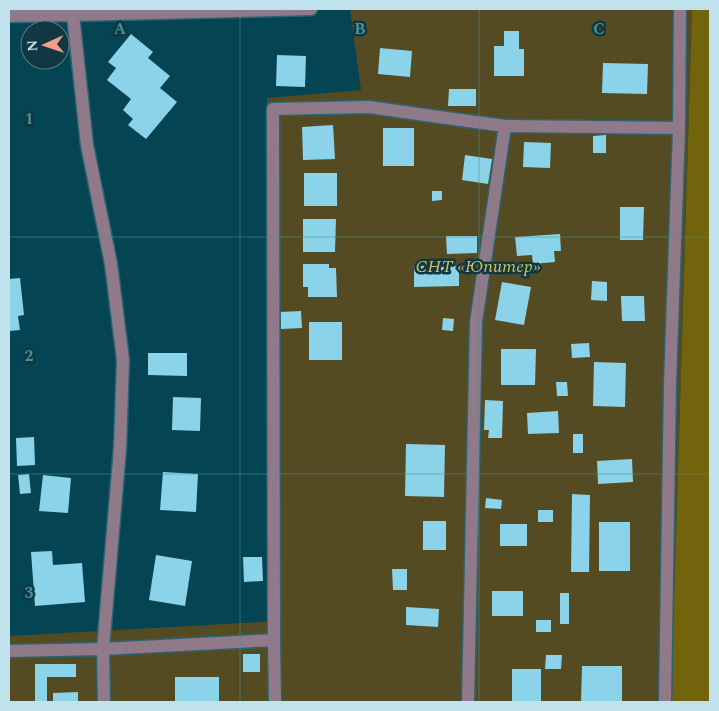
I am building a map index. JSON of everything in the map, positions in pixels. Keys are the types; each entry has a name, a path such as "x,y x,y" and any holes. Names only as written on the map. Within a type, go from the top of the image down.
{"street":[{"path":"9,16 311,9"},
{"path":"665,702 670,384 680,9"},
{"path":"73,15 88,145 111,264 123,360 120,448 103,649 104,702"},
{"path":"275,702 273,109 369,107 505,126 678,128"},
{"path":"468,702 476,322 505,126"},
{"path":"9,650 103,649 274,640"}],"green space":[{"name":"СНТ «Юпитер»","path":"350,9 692,9 671,702 9,702 9,636 279,621 267,98 361,90"}],"shaded area":[{"path":"692,9 710,9 710,702 671,702"}],"building":[{"path":"504,31 519,31 519,49 524,49 524,76 494,76 494,46 504,46"},
{"path":"131,34 153,52 148,58 170,76 160,88 177,102 146,139 128,125 133,119 123,110 131,99 107,80 116,68 108,62"},
{"path":"380,48 412,51 410,77 378,74"},
{"path":"277,55 306,56 305,87 276,86"},
{"path":"603,63 648,64 647,94 602,93"},
{"path":"449,89 476,89 476,106 448,106"},
{"path":"333,125 335,159 303,160 302,127"},
{"path":"383,128 414,128 414,166 383,166"},
{"path":"606,135 606,153 593,153 593,136"},
{"path":"524,142 551,143 550,168 523,167"},
{"path":"465,155 492,159 488,184 462,180"},
{"path":"304,173 337,173 337,206 304,206"},
{"path":"432,191 442,191 442,200 432,201"},
{"path":"620,207 644,207 643,240 620,240"},
{"path":"303,219 336,219 335,252 303,252"},
{"path":"560,234 561,251 554,251 555,262 533,264 532,255 517,256 515,237"},
{"path":"446,236 477,236 477,253 447,254"},
{"path":"303,264 329,264 329,268 336,268 337,297 308,297 308,287 303,287"},
{"path":"414,266 459,266 459,286 414,287"},
{"path":"20,278 24,315 18,316 20,330 9,331 9,279"},
{"path":"592,281 607,282 607,301 591,300"},
{"path":"502,282 531,287 524,325 495,320"},
{"path":"621,296 644,296 645,321 622,321"},
{"path":"301,311 302,328 281,329 280,312"},
{"path":"443,318 454,319 453,331 442,330"},
{"path":"309,322 342,322 342,360 309,360"},
{"path":"589,343 590,357 572,358 571,344"},
{"path":"501,349 536,349 535,385 501,385"},
{"path":"148,353 187,353 187,376 148,375"},
{"path":"594,362 626,363 625,407 593,406"},
{"path":"556,382 567,382 568,396 557,396"},
{"path":"173,397 201,398 200,431 172,430"},
{"path":"485,400 503,401 502,438 488,438 489,430 484,430"},
{"path":"558,411 559,433 528,434 527,413"},
{"path":"573,434 583,434 583,453 573,453"},
{"path":"34,437 35,465 17,466 16,438"},
{"path":"406,444 445,445 444,497 405,496"},
{"path":"632,459 633,482 598,484 597,461"},
{"path":"163,472 198,474 196,512 160,510"},
{"path":"29,474 31,493 20,494 18,475"},
{"path":"43,475 71,478 68,513 39,511"},
{"path":"572,494 590,495 589,572 571,572"},
{"path":"486,498 502,500 501,509 485,508"},
{"path":"538,510 553,510 553,522 538,522"},
{"path":"423,521 446,521 446,550 423,550"},
{"path":"599,522 630,522 630,571 599,571"},
{"path":"500,524 527,524 527,546 500,546"},
{"path":"52,551 53,565 82,563 85,602 35,606 31,552"},
{"path":"156,555 192,561 185,606 149,600"},
{"path":"243,557 262,557 263,581 244,582"},
{"path":"392,569 407,569 407,590 393,590"},
{"path":"492,591 523,591 523,616 492,616"},
{"path":"560,593 569,593 569,624 560,624"},
{"path":"406,607 439,609 438,627 406,625"},
{"path":"536,620 551,620 551,632 536,632"},
{"path":"243,654 260,654 260,672 243,672"},
{"path":"546,655 562,655 561,669 545,669"},
{"path":"35,664 76,664 76,677 47,677 47,702 35,702"},
{"path":"582,666 622,666 622,702 581,702"},
{"path":"512,669 541,669 541,702 512,702"},
{"path":"175,677 219,677 219,702 175,702"},
{"path":"78,692 78,702 53,702 53,693"}]}
